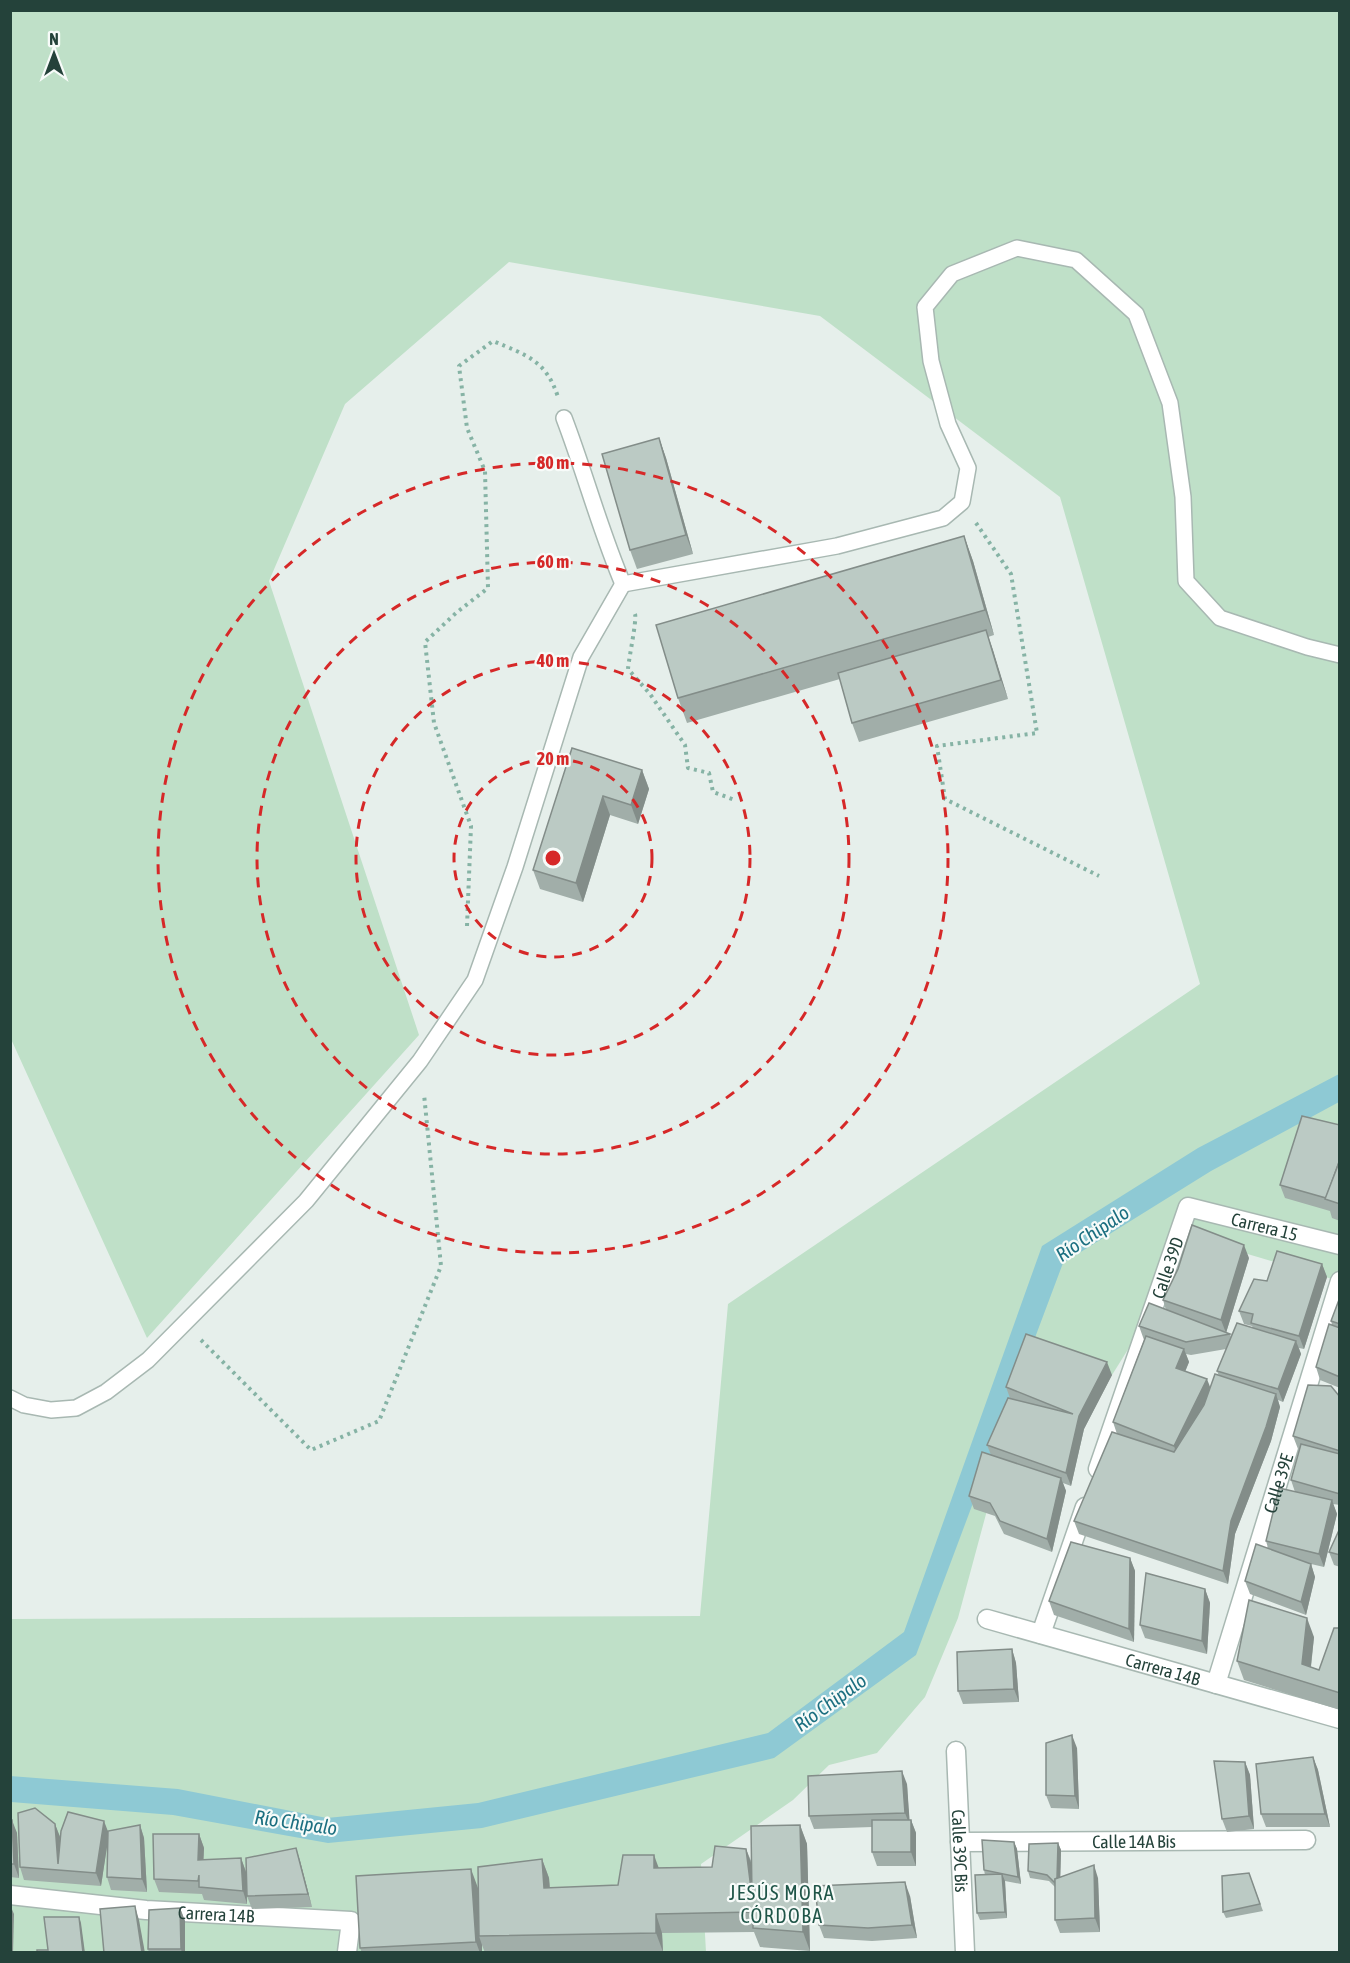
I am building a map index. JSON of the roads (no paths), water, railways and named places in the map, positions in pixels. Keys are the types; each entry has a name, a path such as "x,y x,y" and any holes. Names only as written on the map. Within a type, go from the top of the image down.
{"street":[{"name":"Carrera 15","path":"1188,1207 1340,1245"},
{"name":"Calle 39D","path":"1041,1634 1188,1207"},
{"name":"Calle 39E","path":"1216,1684 1340,1281"},
{"name":"Carrera 14B","path":"987,1619 1340,1719"},
{"name":"Calle 39C Bis","path":"956,1751 965,1953"},
{"name":"Calle 14A Bis","path":"960,1842 1306,1840"},
{"name":"Carrera 14B","path":"10,1895 146,1910 351,1921 348,1952"}],"lane":[{"path":"622,584 837,546 944,518 962,502 968,468 948,424 931,362 925,308 952,274 1017,248 1076,260 1136,314 1170,404 1183,497 1186,581 1220,618 1307,647 1340,655"},
{"path":"10,1398 24,1405 51,1410 76,1408 106,1392 148,1360 306,1201 420,1061 475,980 515,867 581,657 622,584 564,418"}],"water":[{"name":"Río Chipalo","path":"1339,1074 1339,1102 1211,1171 1063,1263 916,1655 774,1758 482,1828 328,1843 173,1815 11,1802 10,1776 178,1789 327,1818 478,1803 768,1733 904,1632 1042,1246 1198,1148"}],"district":[{"name":"JESÚS MORA CÓRDOBA","path":"782,1904"}]}
